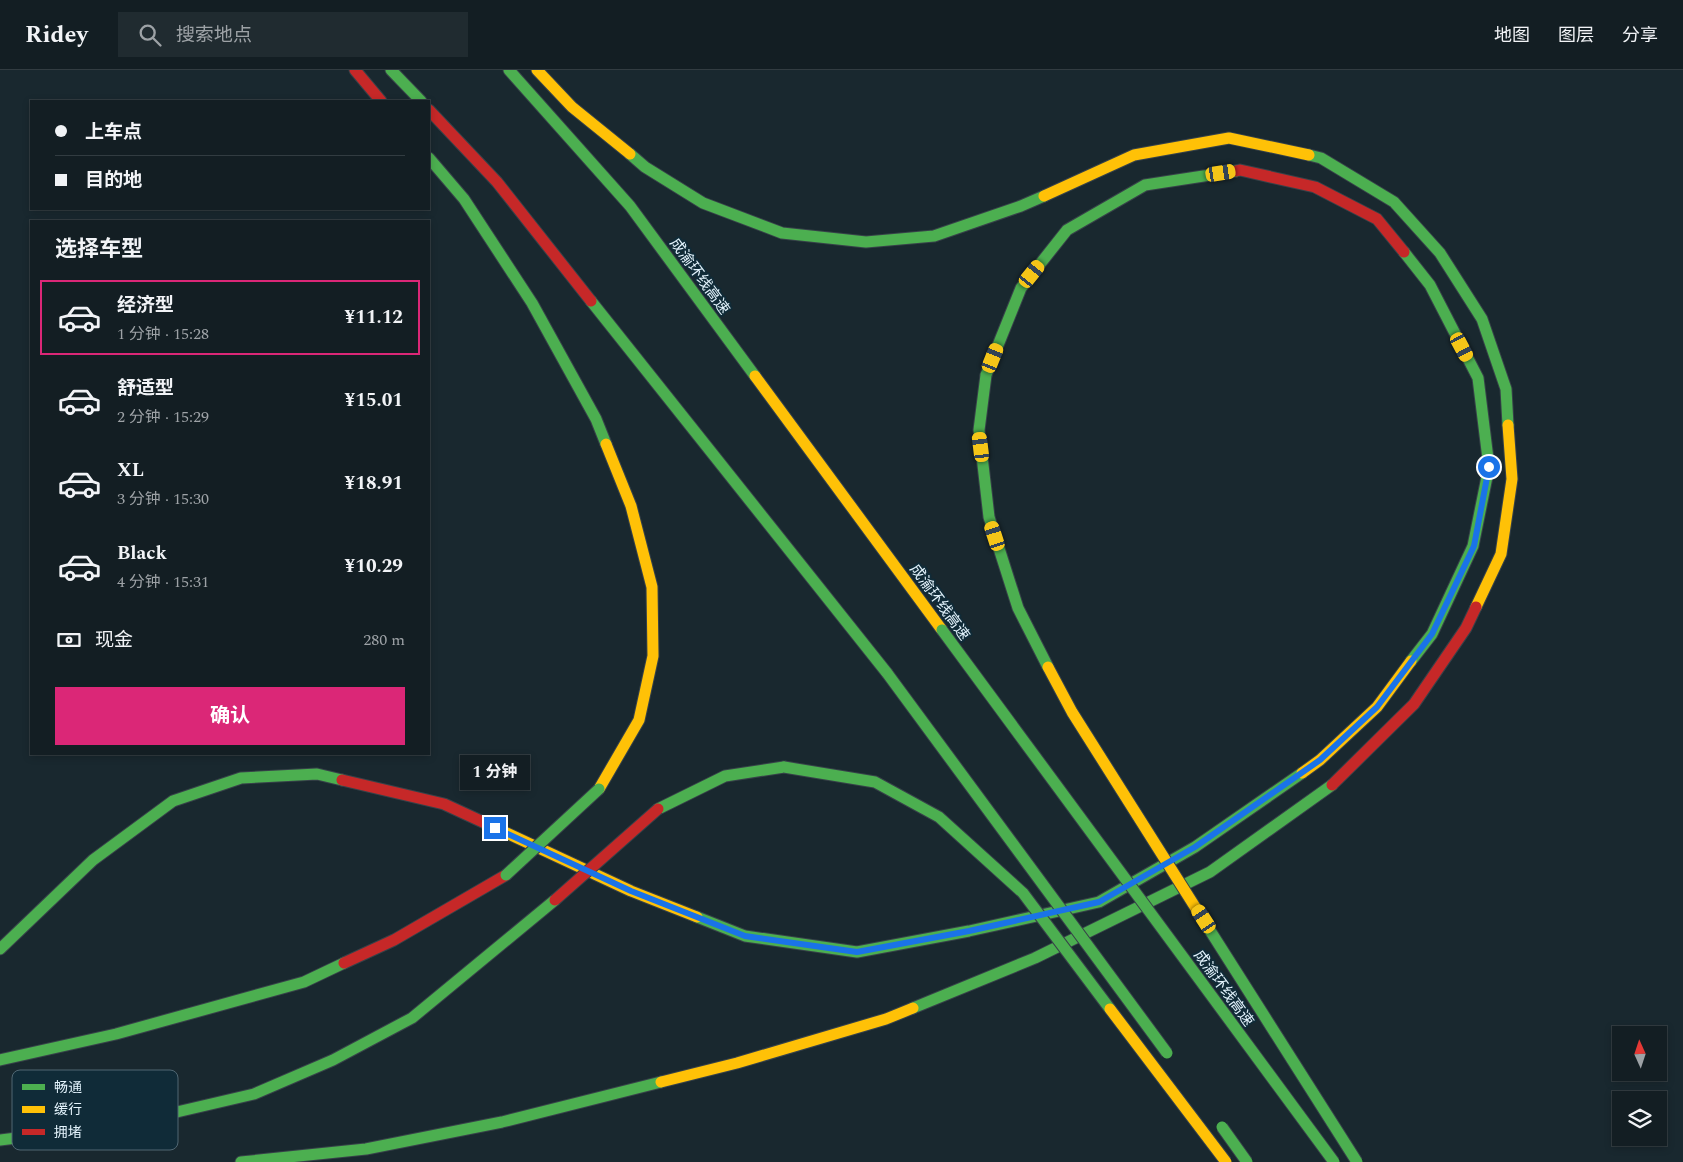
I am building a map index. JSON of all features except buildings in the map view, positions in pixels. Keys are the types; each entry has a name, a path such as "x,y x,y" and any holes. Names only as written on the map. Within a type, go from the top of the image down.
{"highway":[{"path":"355,70 380,100"},
{"path":"391,70 420,100"},
{"name":"成渝环线高速","path":"509,70 630,206 1334,1162"},
{"path":"240,1162 366,1149 502,1122 737,1063 886,1019 1035,958 1210,872 1336,781 1414,704 1466,628 1501,554 1512,479 1506,389 1482,319 1440,253 1394,202 1321,158 1229,138 1134,155 1021,206 934,236 866,242 782,233 703,203 645,167 572,107 537,70"},
{"path":"430,111 497,182 887,673 1176,1066"},
{"path":"0,1060 116,1034 304,982 394,940 506,875 599,789 639,720 653,656 652,587 631,506 596,419 532,303 464,199 430,159"},
{"path":"0,949 93,860 173,802 241,778 317,774 444,804 631,891 745,936 857,952 969,931 1099,902 1195,847 1320,760 1377,707 1432,634 1474,546 1489,467 1478,378 1430,285 1377,219 1315,187 1240,170 1145,185 1067,230 1021,288 986,375 979,430 989,517 1018,608 1072,712 1357,1162"},
{"path":"178,1112 254,1094 333,1060 412,1018 555,900 658,809 725,776 784,767 875,782 939,817 1023,893 1226,1162"},
{"path":"1212,1114 1247,1162"}],"traffic: fast":[{"path":"391,70 420,100"},
{"path":"509,70 630,206 755,376"},
{"path":"630,154 645,167 703,203 782,233 866,242 934,236 1021,206 1044,196"},
{"path":"1309,155 1321,158 1394,202 1440,253 1482,319 1506,389 1508,425"},
{"path":"430,159 464,199 532,303 596,419 606,444"},
{"path":"986,375 1021,288 1067,230 1145,185 1236,171"},
{"path":"1404,252 1430,285 1478,378 1489,467 1473,546 1432,634 1411,661"},
{"path":"591,301 887,673"},
{"path":"986,375 979,430 989,517 1018,608 1048,667"},
{"path":"942,630 1334,1162"},
{"path":"887,673 1167,1053"},
{"path":"658,809 725,776 784,767"},
{"path":"784,767 875,782 939,817 1023,893 1110,1009"},
{"path":"697,917 745,936 857,952 969,931 1099,902 1195,847 1302,773"},
{"path":"0,949 93,860 173,801 241,778 317,774 342,780"},
{"path":"913,1008 1035,958 1210,872 1332,785"},
{"path":"506,875 599,789"},
{"path":"178,1112 254,1094 333,1060 412,1018 555,900"},
{"path":"1197,910 1357,1162"},
{"path":"0,1060 116,1034 304,982 344,963"},
{"path":"241,1162 366,1149 502,1122 661,1082"},
{"path":"1222,1127 1247,1162"},
{"path":"0,1140 12,1139"}],"traffic: slow":[{"path":"537,70 572,107 630,154"},
{"path":"1044,196 1134,155 1229,138 1309,155"},
{"path":"755,376 942,630"},
{"path":"1476,607 1501,554 1512,479 1508,425"},
{"path":"599,789 639,720 653,656 652,587 631,506 606,444"},
{"path":"1302,773 1320,760 1377,707 1411,661"},
{"path":"1048,667 1072,712 1197,910"},
{"path":"498,829 631,891 697,917"},
{"path":"661,1082 737,1063 886,1019 913,1008"},
{"path":"1110,1009 1226,1162"}],"traffic: jam":[{"path":"355,70 380,100"},
{"path":"430,111 497,182 591,301"},
{"path":"1236,171 1240,170 1315,187 1377,219 1404,252"},
{"path":"1332,785 1414,704 1466,628 1476,607"},
{"path":"342,780 444,804 498,829"},
{"path":"555,900 658,809"},
{"path":"344,963 394,940 506,875"}],"route":[{"path":"495,828 631,891 745,936 857,952 969,931 1099,902 1195,847 1320,760 1377,707 1432,634 1474,546 1489,467"}]}
